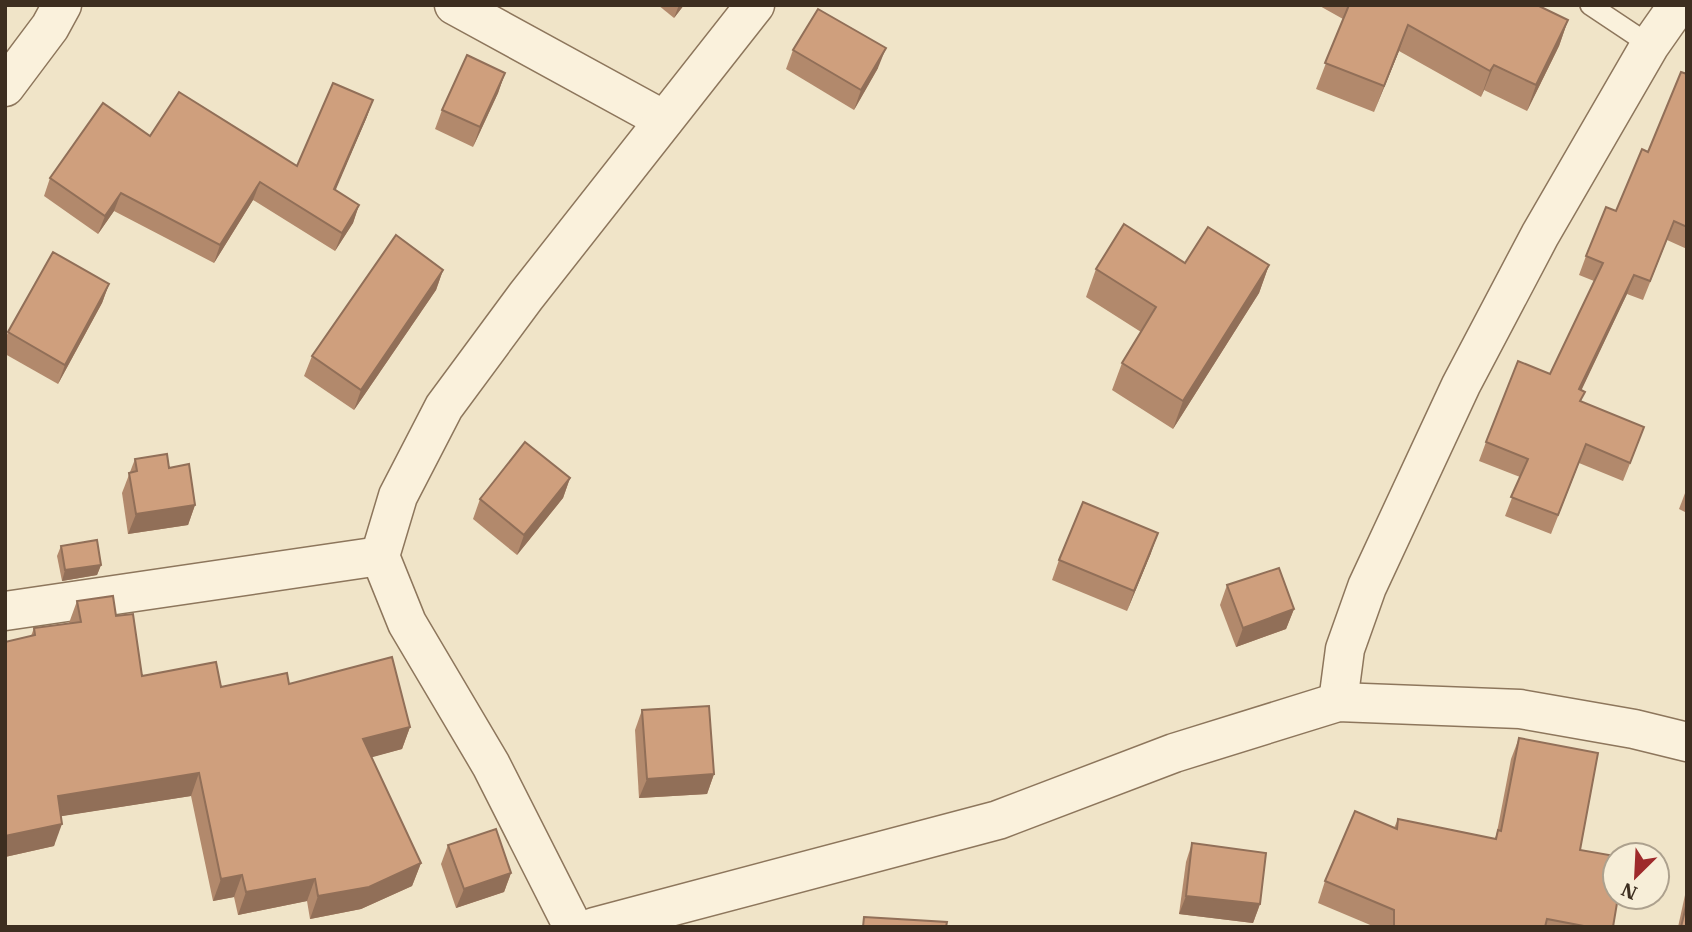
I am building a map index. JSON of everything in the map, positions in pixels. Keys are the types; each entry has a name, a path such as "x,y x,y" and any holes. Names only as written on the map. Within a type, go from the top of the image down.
{"street":[{"path":"5,87 50,27 62,5"},
{"path":"454,5 664,120"},
{"path":"573,927 491,765 407,623 380,556 398,496 444,407 526,296 755,5"},
{"path":"1338,702 1345,649 1367,587 1461,385 1540,235 1650,45 1678,5"},
{"path":"5,611 380,556"},
{"path":"594,927 998,820 1174,753 1338,702 1520,709 1634,729 1687,742"}],"lane":[{"path":"1590,5 1650,45"}],"building":[{"path":"1349,5 1537,5 1568,20 1536,85 1494,65 1490,71 1408,25 1384,86 1325,63"},
{"path":"818,9 886,48 861,90 793,50"},
{"path":"467,55 505,73 480,127 442,110"},
{"path":"1681,72 1687,74 1687,227 1674,221 1650,281 1634,275 1579,389 1585,392 1580,401 1644,427 1630,463 1586,444 1558,515 1511,497 1528,459 1486,442 1518,361 1550,374 1603,263 1586,256 1606,207 1616,211 1642,149 1648,152"},
{"path":"333,83 373,100 334,189 359,205 342,233 260,182 220,245 121,193 105,216 50,178 103,103 150,136 179,92 297,166"},
{"path":"1124,224 1185,263 1208,227 1269,265 1183,401 1122,363 1156,307 1096,269"},
{"path":"396,235 443,270 361,390 312,356"},
{"path":"53,252 109,284 65,365 8,332"},
{"path":"525,442 570,478 524,535 480,499"},
{"path":"167,454 169,468 189,464 195,505 136,514 129,473 137,471 135,459"},
{"path":"1083,502 1158,533 1134,591 1059,560"},
{"path":"97,540 101,565 65,570 61,546"},
{"path":"1279,568 1294,609 1243,628 1227,585"},
{"path":"113,596 116,616 133,614 142,676 216,662 221,687 287,673 289,684 392,657 410,727 363,739 421,863 369,887 318,896 315,879 246,892 242,875 221,879 199,773 58,796 62,824 5,836 5,642 35,635 34,628 81,622 77,601"},
{"path":"709,706 714,774 647,779 642,710"},
{"path":"1519,738 1598,753 1580,850 1601,854 1601,911 1616,911 1613,927 1589,927 1547,919 1545,927 1394,927 1394,910 1325,881 1355,811 1397,829 1398,819 1496,839 1498,830 1501,831"},
{"path":"496,829 511,873 464,889 448,845"},
{"path":"1192,843 1266,853 1260,904 1186,896"},
{"path":"1687,902 1687,927 1681,927"},
{"path":"864,917 947,922 946,927 863,927"}]}
